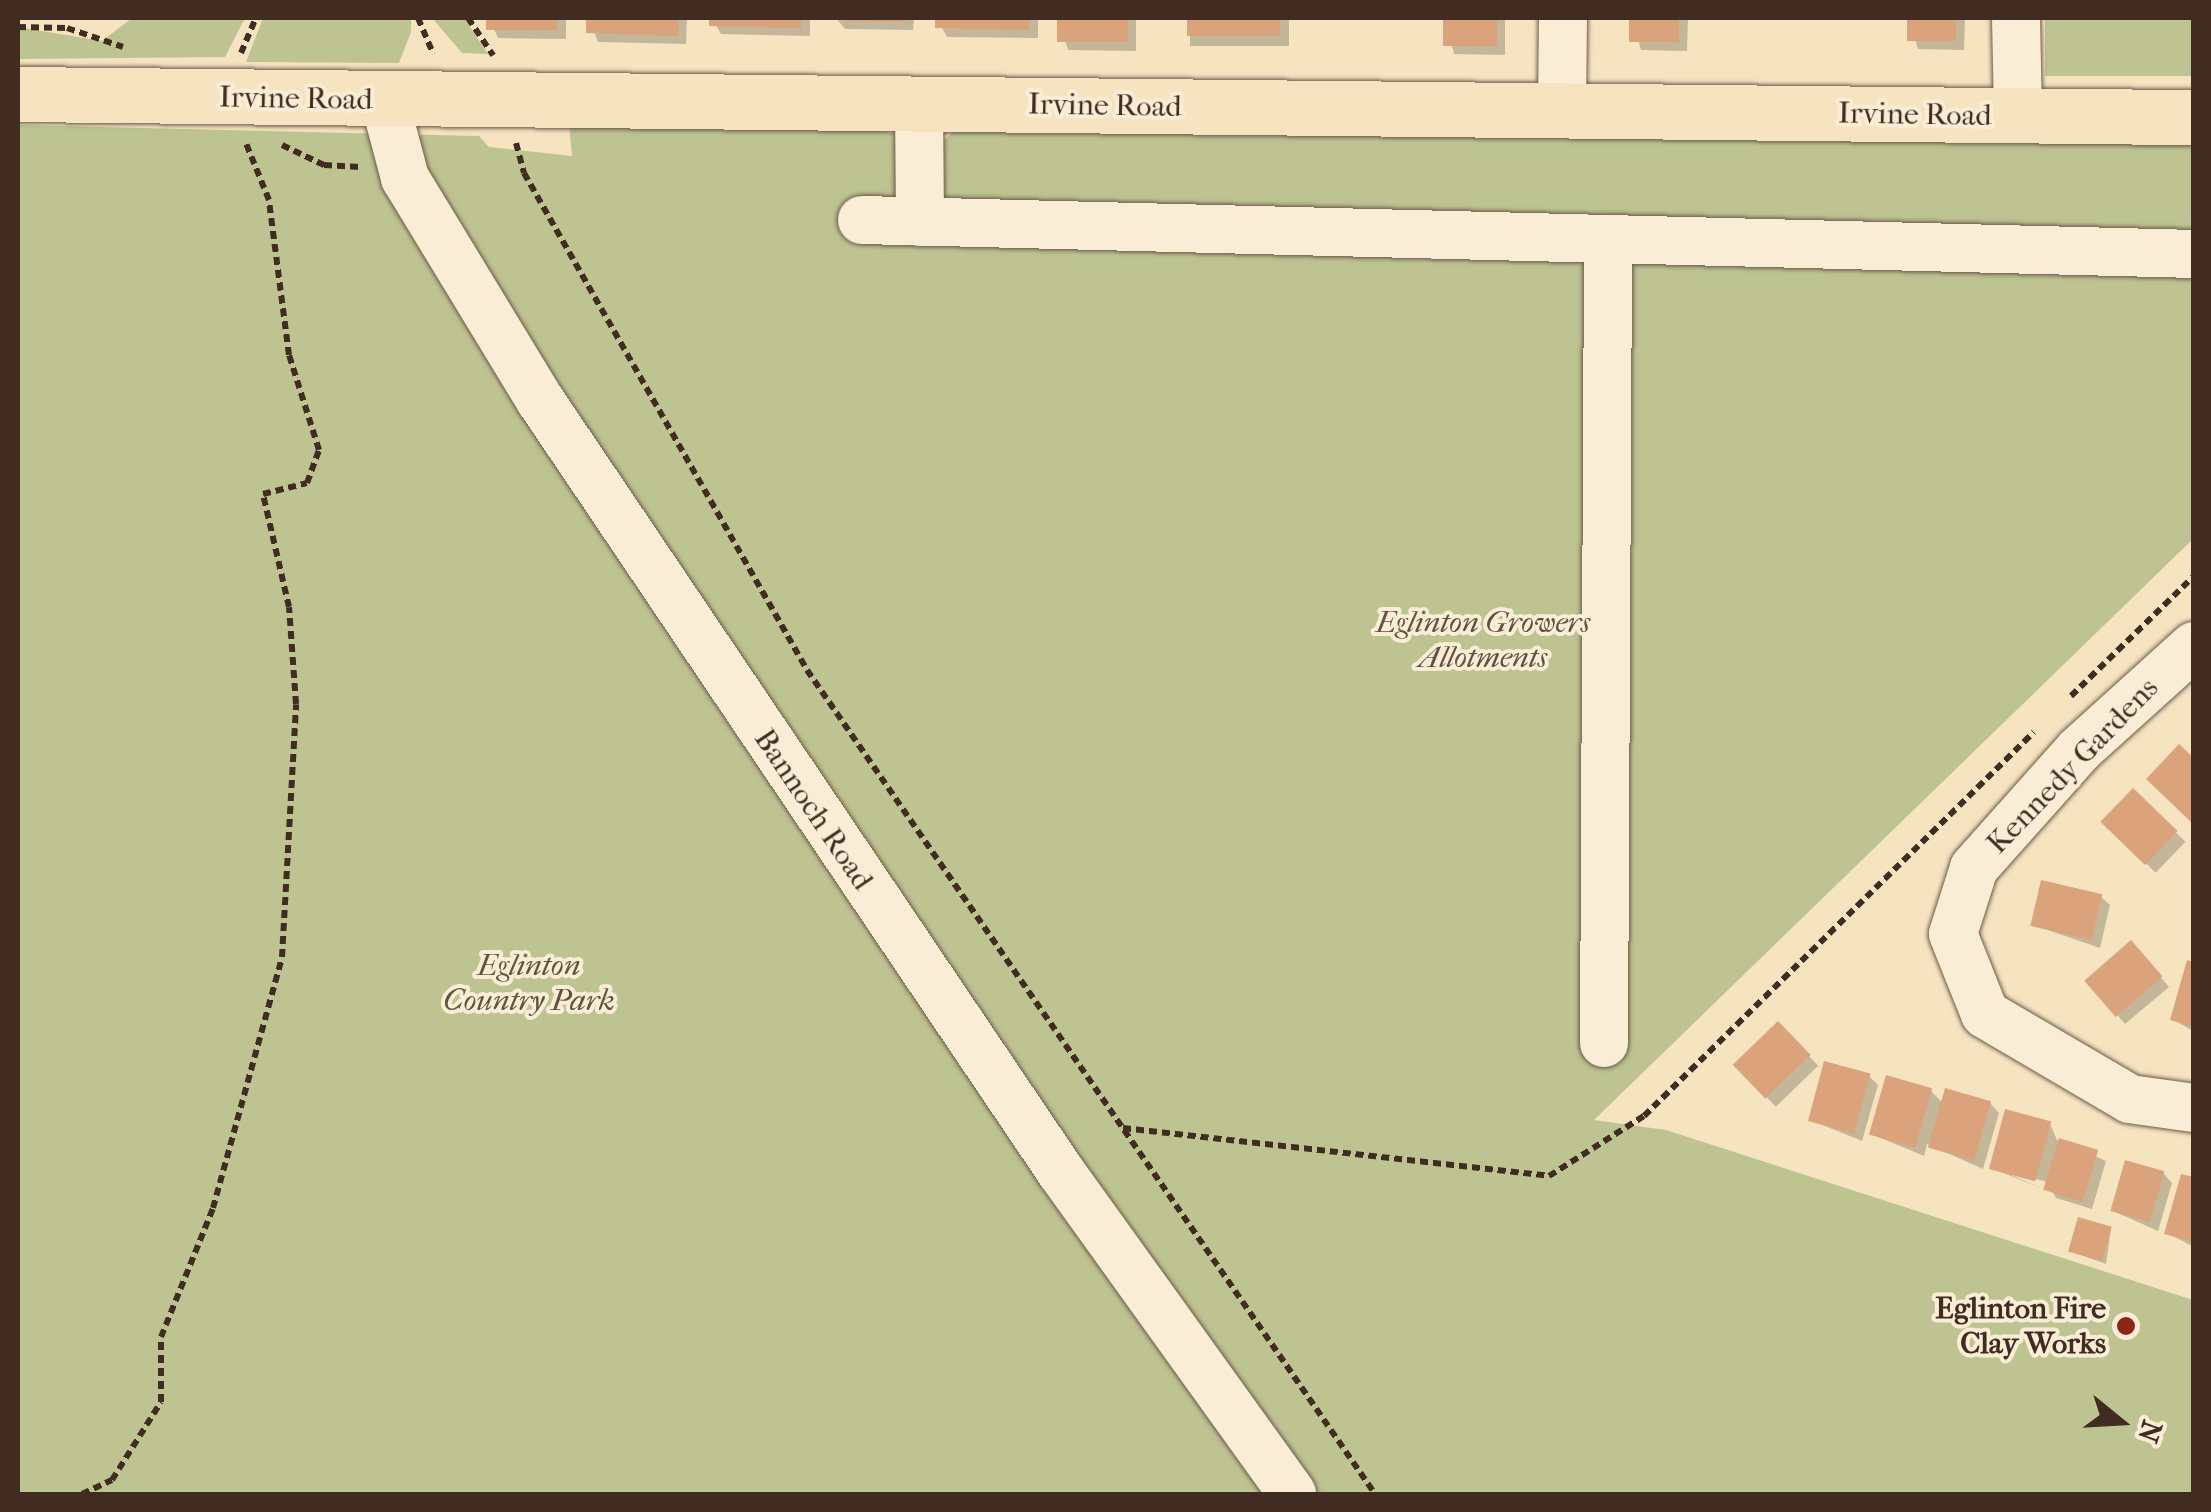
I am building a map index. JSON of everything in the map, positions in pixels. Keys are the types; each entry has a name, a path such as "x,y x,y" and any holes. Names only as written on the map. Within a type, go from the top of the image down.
{"main road":[{"name":"Irvine Road","path":"18,94 2194,117"}],"street":[{"path":"1562,111 1563,18"},
{"path":"2016,18 2018,116"},
{"name":"Bannoch Road","path":"384,100 405,178 540,400 1028,1124 1292,1494"},
{"path":"919,104 920,222"},
{"path":"862,220 2194,254"},
{"path":"1604,1042 1608,239"},
{"name":"Kennedy Gardens","path":"2194,646 2079,750 1974,868 1952,934 1985,1014 2130,1099 2194,1108"}],"path":[{"path":"511,100 524,173 807,670 1375,1494"},
{"path":"82,1494 112,1480 160,1402 161,1337 214,1208 282,958 296,704 290,607 263,494 307,483 319,450 289,355 269,200 244,141"},
{"path":"2066,700 2194,576"},
{"path":"1122,1128 1549,1176 1644,1116 2038,728"}],"green space":[{"path":"132,18 245,18 225,57 18,59 18,27 102,41"},
{"path":"263,18 411,18 411,32 399,63 246,62"},
{"path":"432,18 464,18 488,54 462,53"},
{"path":"2045,18 2193,18 2193,76 2045,76"},
{"path":"569,124 878,130 941,143 958,127 2193,142 2193,539 1594,1120 1666,1130 2193,1300 2193,1494 18,1494 18,125 479,136 489,147 572,156"}],"building":[{"path":"486,18 557,18 557,30 486,30"},
{"path":"586,18 679,18 678,36 586,33"},
{"path":"709,18 801,18 801,28 709,26"},
{"path":"905,18 905,22 846,21"},
{"path":"935,18 1029,18 1029,30 935,28"},
{"path":"1057,18 1128,18 1128,42 1057,42"},
{"path":"1187,18 1280,18 1280,36 1187,36"},
{"path":"1443,18 1497,18 1497,46 1443,46"},
{"path":"1629,18 1679,18 1679,42 1629,42"},
{"path":"1907,18 1956,18 1956,41 1907,41"},
{"path":"2179,744 2194,758 2191,822 2146,779"},
{"path":"2133,788 2178,831 2145,865 2100,822"},
{"path":"2041,880 2102,894 2092,940 2030,926"},
{"path":"2131,940 2162,976 2116,1017 2084,981"},
{"path":"2187,960 2194,962 2194,1027 2170,1020"},
{"path":"1778,1021 1811,1055 1765,1099 1733,1065"},
{"path":"1824,1061 1870,1073 1854,1133 1808,1121"},
{"path":"1886,1075 1932,1088 1915,1148 1869,1135"},
{"path":"1945,1088 1991,1101 1974,1161 1928,1148"},
{"path":"2005,1109 2051,1121 2035,1181 1989,1169"},
{"path":"2059,1138 2098,1150 2082,1202 2043,1190"},
{"path":"2125,1160 2164,1171 2150,1222 2110,1211"},
{"path":"2181,1174 2194,1177 2194,1242 2164,1234"},
{"path":"2078,1217 2112,1227 2102,1261 2068,1252"}],"place":[{"name":"Eglinton Fire Clay Works","path":"2126,1326"}],"park label":[{"name":"Eglinton Growers Allotments","path":"1483,640"},
{"name":"Eglinton Country Park","path":"529,983"}]}
